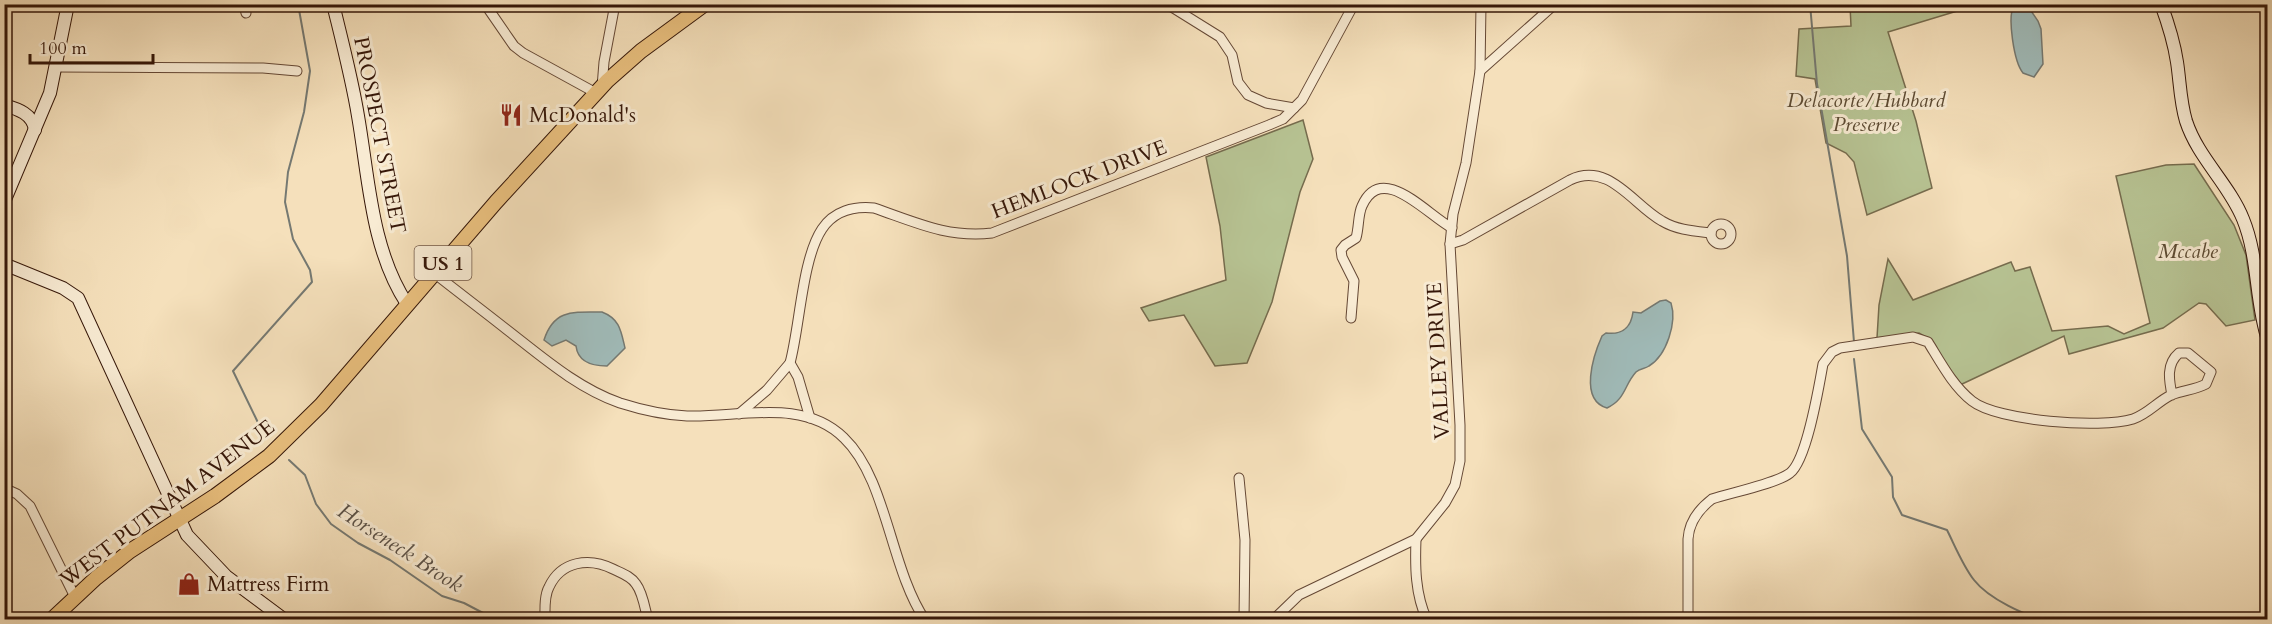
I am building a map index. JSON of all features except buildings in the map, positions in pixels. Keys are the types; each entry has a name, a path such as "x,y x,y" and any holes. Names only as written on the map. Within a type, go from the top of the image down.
{"main road":[{"name":"WEST PUTNAM AVENUE","path":"51,620 130,551 234,483 292,436 516,179 599,90 641,51 705,4"}],"street":[{"path":"4,202 50,93 68,4"},
{"name":"PROSPECT STREET","path":"333,4 357,111 372,211 394,284 407,304"},
{"path":"485,4 514,46 523,53 599,90 615,4"},
{"path":"1167,4 1220,37 1232,55 1238,82 1248,95 1266,103 1294,108"},
{"name":"HEMLOCK DRIVE","path":"739,414 767,390 790,363 812,252 823,228 832,218 854,207 874,208 939,231 968,234 992,233 1269,125 1283,119 1302,100 1354,4"},
{"name":"VALLEY DRIVE","path":"1273,620 1299,595 1416,539 1445,503 1455,484 1460,461 1460,425 1450,244 1466,163 1480,71 1481,4"},
{"path":"1480,71 1555,4"},
{"path":"2161,4 2174,43 2186,121 2200,152 2233,199 2245,222 2252,250 2258,301 2268,340"},
{"path":"55,67 263,68 297,71"},
{"path":"4,105 28,115 32,119 35,130"},
{"path":"1450,244 1463,240 1570,180 1587,175 1620,186 1660,220 1683,230 1711,233"},
{"path":"1351,318 1354,281 1341,250 1356,238 1360,225 1360,208 1370,193 1383,188 1403,192 1452,228"},
{"path":"4,264 63,288 78,298 187,535 226,576 285,620"},
{"path":"434,273 547,361 598,393 640,409 662,413 695,416 787,413 823,423 842,435 861,460 876,494 906,583 925,620"},
{"path":"1688,620 1688,531 1705,504 1712,500 1772,481 1792,472 1801,457 1823,364 1832,352 1854,346 1913,337 1923,339 1928,342 1958,389 1974,403 2010,416 2091,425 2133,419 2147,413 2172,395 2206,384 2211,372 2188,353 2179,353 2173,358 2169,371 2172,395"},
{"path":"790,363 798,377 810,418"},
{"path":"1239,478 1245,540 1245,620"},
{"path":"4,489 17,494 30,506 75,597"},
{"path":"1416,539 1418,590 1427,620"},
{"path":"545,620 547,589 553,580 567,566 586,562 602,565 628,576 638,587 648,620"}],"green space":[{"name":"Delacorte/Hubbard Preserve","path":"1850,5 1977,5 1888,32 1916,121 1932,188 1867,215 1854,162 1846,153 1826,143 1815,79 1796,76 1799,29 1851,26"},
{"path":"1303,120 1313,159 1300,192 1272,302 1247,363 1215,366 1184,315 1149,321 1141,308 1226,280 1220,226 1206,157"},
{"name":"Mccabe","path":"2194,164 2234,225 2246,255 2255,320 2226,326 2206,304 2199,303 2163,328 2069,354 2064,336 1960,385 1926,337 1919,333 1877,338 1879,305 1888,259 1913,300 2011,262 2015,271 2030,267 2052,331 2108,326 2124,334 2150,323 2116,176 2166,165"}],"water":[{"path":"2014,5 2027,5 2041,29 2043,64 2034,77 2023,73 2017,59 2011,29"},
{"path":"1666,300 1671,303 1673,311 1669,338 1655,361 1636,372 1618,400 1607,408 1598,403 1591,387 1592,365 1602,336 1625,329 1633,312 1641,313 1660,301"},
{"path":"602,312 616,322 625,348 607,366 583,360 576,346 566,340 552,346 544,340 553,323 566,314"}],"waterway":[{"name":"Horseneck Brook","path":"263,433 233,371 312,282 310,270 293,239 285,202 288,172 304,112 310,71 298,4"},
{"path":"1810,4 1817,84 1847,256 1854,342"},
{"path":"1854,359 1862,429 1892,477 1893,497 1902,515 1947,530 1966,569 1980,587 2008,606 2048,620"},
{"name":"Horseneck Brook","path":"289,460 305,475 316,504 331,524 358,543 390,560 442,596 464,603 485,614 486,620"}],"place":[{"name":"McDonald's","path":"511,115"},
{"name":"Mattress Firm","path":"189,584"}]}
